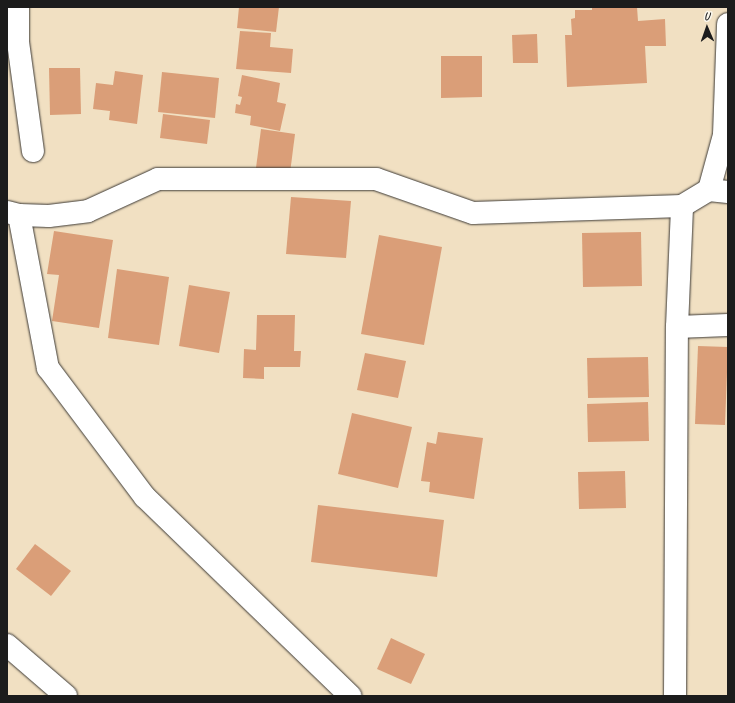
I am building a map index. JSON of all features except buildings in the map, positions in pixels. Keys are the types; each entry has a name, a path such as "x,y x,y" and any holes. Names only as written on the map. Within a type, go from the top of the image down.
{"street":[{"path":"18,7 18,42 33,151"},
{"path":"350,696 145,497 48,368 13,214 49,216 88,211 158,179 376,180 473,213 682,206 719,191 724,135 728,24"},
{"path":"675,696 677,327 682,206"},
{"path":"677,327 728,326"},
{"path":"7,645 66,696"}]}
